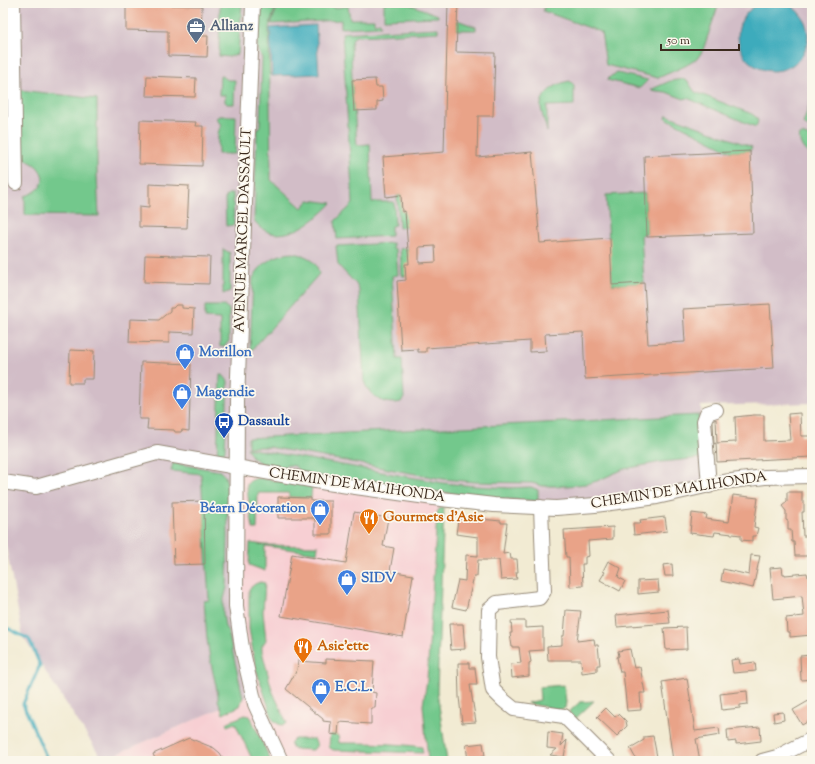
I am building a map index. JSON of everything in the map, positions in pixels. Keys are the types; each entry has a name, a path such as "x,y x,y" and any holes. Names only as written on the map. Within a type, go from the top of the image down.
{"street":[{"path":"13,3 16,183"},
{"name":"AVENUE MARCEL DASSAULT","path":"253,3 238,394 236,468 236,606 242,648 255,704 280,761"},
{"path":"709,486 704,421 707,413 716,410"},
{"name":"CHEMIN DE MALIHONDA","path":"3,482 36,487 157,453 327,483 441,499 494,505 556,508 657,497 723,482 765,477 812,476"},
{"path":"541,507 544,591 539,598 497,603 489,610 488,657 493,690 514,709 564,716 609,761"},
{"path":"762,761 776,757 812,739"}],"shaded area":[{"path":"3,3 812,3 812,403 701,406 706,486 556,508 236,468 236,606 253,694 103,760 23,637 3,531"},
{"path":"236,468 441,499 434,664 436,761 103,760 253,694 242,648"}],"green space":[{"path":"220,3 240,3 242,5 238,54 229,57 219,56"},
{"path":"264,3 277,3 269,27 271,180 302,208 309,200 332,203 305,225 294,231 283,234 273,233 263,229 254,220 257,131 260,125 262,58 257,49 259,20"},
{"path":"279,3 333,3 333,8 348,6 350,19 374,19 374,23 380,22 381,26 341,28 341,20 271,24"},
{"path":"384,3 406,3 438,15 438,17 384,19"},
{"path":"546,3 719,3 703,50 697,59 658,78 606,65 601,32 543,11"},
{"path":"457,20 476,27 476,30 457,30"},
{"path":"438,28 438,32 356,36 353,38 351,45 352,80 357,145 370,144 372,202 394,202 395,225 391,226 391,236 337,239 335,221 353,204 342,33"},
{"path":"617,73 648,80 640,88 607,80"},
{"path":"220,75 228,80 235,80 234,104 227,104 225,102 225,95 219,95"},
{"path":"683,79 688,82 695,92 752,114 758,121 756,127 687,98 684,99 666,92 650,90 670,81"},
{"path":"570,81 574,85 574,105 547,106 547,132 541,110 542,99 552,88"},
{"path":"20,90 97,99 97,175 99,216 25,215 25,196 38,189 41,186 43,179 38,167 20,152"},
{"path":"811,99 812,118 809,127 803,124"},
{"path":"667,115 752,147 750,151 732,152 666,118"},
{"path":"219,116 236,116 235,154 218,154 218,133 221,125 216,118"},
{"path":"802,134 812,138 812,155 806,152 801,145 799,136"},
{"path":"645,193 647,233 641,235 644,283 612,285 606,195"},
{"path":"228,194 233,194 234,225 226,226 225,199"},
{"path":"401,195 402,211 409,211 406,227 399,228 397,196"},
{"path":"393,243 393,249 396,249 398,275 392,276 397,359 402,359 404,398 401,402 389,403 378,399 366,387 364,381 359,290 356,284 338,265 336,246"},
{"path":"408,248 408,252 412,252 413,264 406,276 402,276 400,249"},
{"path":"223,249 230,253 230,291 223,294"},
{"path":"293,253 310,259 316,265 319,274 250,352 253,278 265,263 280,255"},
{"path":"205,306 225,306 229,309 229,341 225,346 220,347 220,319 205,318"},
{"path":"220,375 223,375 228,381 225,450 222,456 217,457"},
{"path":"699,415 702,458 661,462 624,469 597,481 567,486 543,486 532,483 474,482 443,479 269,447 248,447 248,438"},
{"path":"247,448 443,483 509,488 531,487 538,490 538,501 477,497 301,473 295,466 288,465 280,469 263,465 252,457"},
{"path":"173,463 220,471 225,476 227,483 227,587 223,603 223,613 225,627 228,631 243,697 240,706 223,714 218,700 207,639 204,601 209,600 201,474 171,471"},
{"path":"258,478 312,486 311,498 289,497 289,493 258,493 257,529 253,529 247,484"},
{"path":"444,507 437,691 447,761 428,761 423,705 427,680 437,513 439,509"},
{"path":"250,543 265,545 318,546 317,553 265,546 265,571 249,565"},
{"path":"260,582 265,583 263,612 266,640 262,646 262,651 272,690 287,723 283,725 278,724 273,720 256,669 249,629 249,589"},
{"path":"564,685 566,702 565,708 560,710 527,703 540,700 539,687"},
{"path":"594,701 575,719 569,712 580,702"},
{"path":"245,715 250,716 271,761 253,761 235,723 227,726 228,722"},
{"path":"330,734 338,735 339,743 422,747 423,753 333,750 329,747"},
{"path":"294,739 314,739 317,745 313,750 293,749 290,743"}],"water":[{"path":"773,1 792,7 802,17 808,36 802,55 792,65 773,71 754,65 744,55 738,36 744,17 754,7"},
{"path":"316,25 319,74 272,76 270,28"}],"building":[{"path":"448,3 458,3 456,52 495,53 493,116 478,116 477,157 532,152 540,243 610,238 612,285 644,283 648,344 685,342 683,309 770,304 774,368 585,379 583,332 545,334 546,351 530,352 530,341 426,348 426,352 418,352 418,349 401,350 397,281 406,280 405,264 409,264 405,211 402,212 401,195 386,197 383,157 444,152","holes":["435,246 436,262 419,263 419,247"]},
{"path":"126,4 202,6 201,36 208,36 207,57 168,56 168,31 126,30"},
{"path":"147,76 196,78 195,97 146,96"},
{"path":"375,79 376,87 382,87 383,101 377,102 377,110 354,111 352,80"},
{"path":"140,120 196,122 195,126 203,126 202,166 139,164"},
{"path":"750,151 753,233 647,237 644,156"},
{"path":"149,184 189,186 187,228 139,227 139,207 149,208"},
{"path":"145,255 210,257 209,284 144,282"},
{"path":"176,305 182,305 182,308 194,309 193,333 169,332 169,343 129,342 130,319 159,320 170,311 170,308 173,308"},
{"path":"70,350 94,351 93,379 83,379 83,383 69,383"},
{"path":"141,362 191,364 189,431 182,430 181,432 175,432 174,430 147,429 148,419 139,419"},
{"path":"800,413 801,436 812,436 812,457 717,462 716,443 714,444 714,420 716,419 717,443 736,442 735,417 754,415 764,415 764,441 790,440 788,414"},
{"path":"787,492 802,492 802,502 804,502 804,512 802,512 803,536 807,536 808,556 795,556 791,530 788,530 786,511 782,506 787,502"},
{"path":"733,495 758,498 754,527 758,528 756,536 752,536 752,541 741,540 741,535 715,532 714,536 690,533 692,513 707,515 706,519 729,522"},
{"path":"278,497 311,498 311,501 331,501 331,534 315,534 315,518 278,518"},
{"path":"204,501 205,564 174,565 172,502"},
{"name":"SIDV","path":"354,512 388,518 383,546 394,548 390,571 413,575 403,637 281,616 292,554 346,563"},
{"path":"665,517 667,531 634,535 633,523 641,523 640,520"},
{"path":"480,519 507,523 503,554 510,553 511,559 517,559 517,579 501,580 499,560 478,560 477,576 474,576 466,610 452,607 458,580 465,581 466,555 478,556 478,537 456,534 458,520 480,522"},
{"path":"613,527 613,539 588,541 589,556 585,557 585,564 582,564 583,586 570,587 569,557 566,557 564,530"},
{"path":"751,555 760,556 753,588 721,581 723,569 749,575"},
{"path":"608,561 621,568 618,577 625,581 620,591 600,580 605,572 603,571"},
{"path":"672,564 673,576 665,576 663,565"},
{"path":"782,567 783,574 785,575 807,573 808,577 810,577 812,595 812,635 790,637 790,632 787,632 786,618 804,616 802,596 773,599 770,568"},
{"path":"658,580 659,592 638,594 638,581"},
{"path":"566,610 581,611 577,641 594,639 595,645 598,645 600,665 597,665 597,671 582,673 581,660 548,660 547,646 562,645"},
{"path":"668,610 670,623 617,627 616,615"},
{"path":"511,621 525,621 525,628 543,627 543,650 529,651 531,662 529,663 529,676 512,678 511,664 521,663 519,647 512,647 510,633 512,633"},
{"path":"449,624 463,624 465,649 451,650"},
{"path":"686,627 687,649 666,650 664,628"},
{"path":"630,649 634,668 640,667 645,693 640,693 641,710 627,711 623,672 620,672 617,657 619,656 618,651"},
{"path":"812,655 812,679 801,680 800,656"},
{"path":"326,659 374,661 372,692 376,693 375,708 371,708 371,724 339,722 338,735 330,734 331,722 323,721 323,719 286,689 297,670 298,661 326,663"},
{"path":"739,659 740,664 755,662 756,671 733,673 731,660"},
{"path":"458,663 469,663 469,668 475,668 477,685 470,685 476,722 462,723 459,697"},
{"path":"687,678 695,731 719,728 720,735 696,739 700,761 673,761 662,682"},
{"path":"747,691 748,704 740,705 740,708 722,710 720,694"},
{"path":"812,699 812,719 802,725 793,710"},
{"path":"606,708 615,717 619,714 626,721 627,726 617,736 597,717"},
{"path":"783,712 784,720 774,722 773,713"},
{"path":"760,727 761,741 736,744 736,741 728,742 727,730"},
{"path":"548,732 563,734 561,746 567,740 564,757 550,755 557,749 547,748"},
{"path":"653,736 657,757 651,758 653,761 637,761 630,748 644,740 644,737"},
{"path":"189,738 214,748 220,753 225,761 156,761 153,754"},
{"path":"483,743 485,756 479,757 480,761 468,761 466,745"}],"waterway":[{"path":"3,626 29,639 40,665 23,704 48,761"}],"place":[{"name":"Allianz","path":"196,44"},
{"name":"Morillon","path":"185,370"},
{"name":"Magendie","path":"182,410"},
{"name":"Dassault","path":"224,439"},
{"name":"Béarn Décoration","path":"320,526"},
{"name":"Gourmets d'Asie","path":"369,535"},
{"name":"SIDV","path":"347,596"},
{"name":"Asie'ette","path":"303,664"},
{"name":"E.C.L.","path":"321,705"}]}
